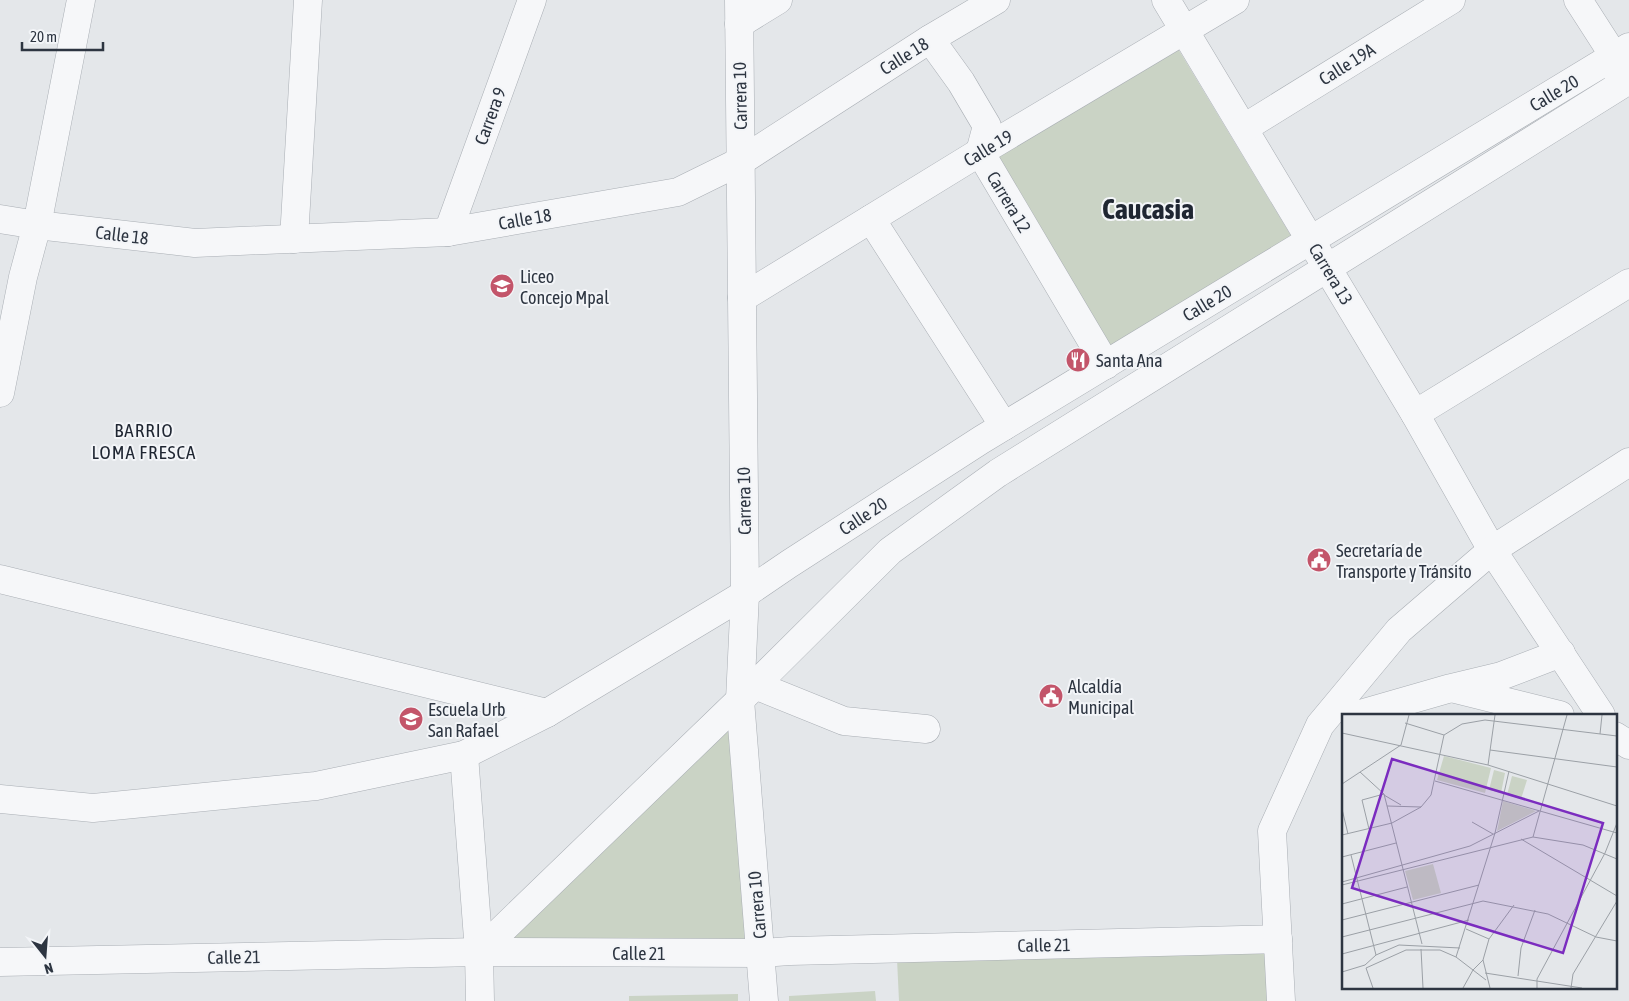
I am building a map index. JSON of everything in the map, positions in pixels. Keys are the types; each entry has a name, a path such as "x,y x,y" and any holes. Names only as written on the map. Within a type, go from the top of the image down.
{"street":[{"path":"0,393 23,277 37,225 81,0"},
{"path":"294,239 308,0"},
{"name":"Carrera 9","path":"448,232 532,0"},
{"path":"739,12 778,0"},
{"name":"Calle 18","path":"0,218 37,225 196,243 448,232 678,192 741,160 930,39 996,0"},
{"name":"Carrera 13","path":"1166,0 1415,414 1492,550 1599,714"},
{"name":"Calle 19","path":"742,298 980,152 1235,0"},
{"name":"Calle 19A","path":"1244,128 1451,0"},
{"path":"1578,0 1621,52 1626,89"},
{"name":"Carrera 10","path":"739,12 747,693 764,1001"},
{"name":"Carrera 12","path":"930,39 961,82 987,126 980,152 1106,364"},
{"name":"Calle 20","path":"0,800 93,808 316,786 464,754 547,713 745,594 1004,426 1621,52"},
{"name":"Calle 20","path":"479,952 747,693 890,551 998,473 1327,268 1626,89"},
{"path":"871,219 1004,426"},
{"path":"1415,414 1629,284"},
{"path":"1281,1001 1272,831 1332,722 1399,630 1492,550 1629,462"},
{"path":"0,579 547,713"},
{"path":"1360,714 1501,676 1561,653"},
{"path":"1451,688 1556,714"},
{"path":"747,693 844,720 926,729"},
{"path":"1616,729 1629,722"},
{"path":"1616,737 1629,745"},
{"path":"464,754 479,952 480,1001"},
{"name":"Calle 21","path":"0,962 479,952 761,953 1278,939"}],"green space":[{"path":"1177,47 1293,239 1110,350 994,158"},
{"path":"733,716 753,946 499,945"},
{"path":"1266,945 1267,1001 899,1001 897,959"},
{"path":"875,991 876,1001 789,1001 789,996"},
{"path":"738,994 738,1001 629,1001 629,996"}],"place":[{"name":"Liceo Concejo Mpal","path":"502,286"},
{"name":"Santa Ana","path":"1078,360"},
{"name":"Secretaría de Transporte y Tránsito","path":"1319,560"},
{"name":"Alcaldía Municipal","path":"1051,696"},
{"name":"Escuela Urb San Rafael","path":"411,719"}],"district":[{"name":"Caucasia","path":"1148,209"},
{"name":"BARRIO LOMA FRESCA","path":"144,441"}]}
